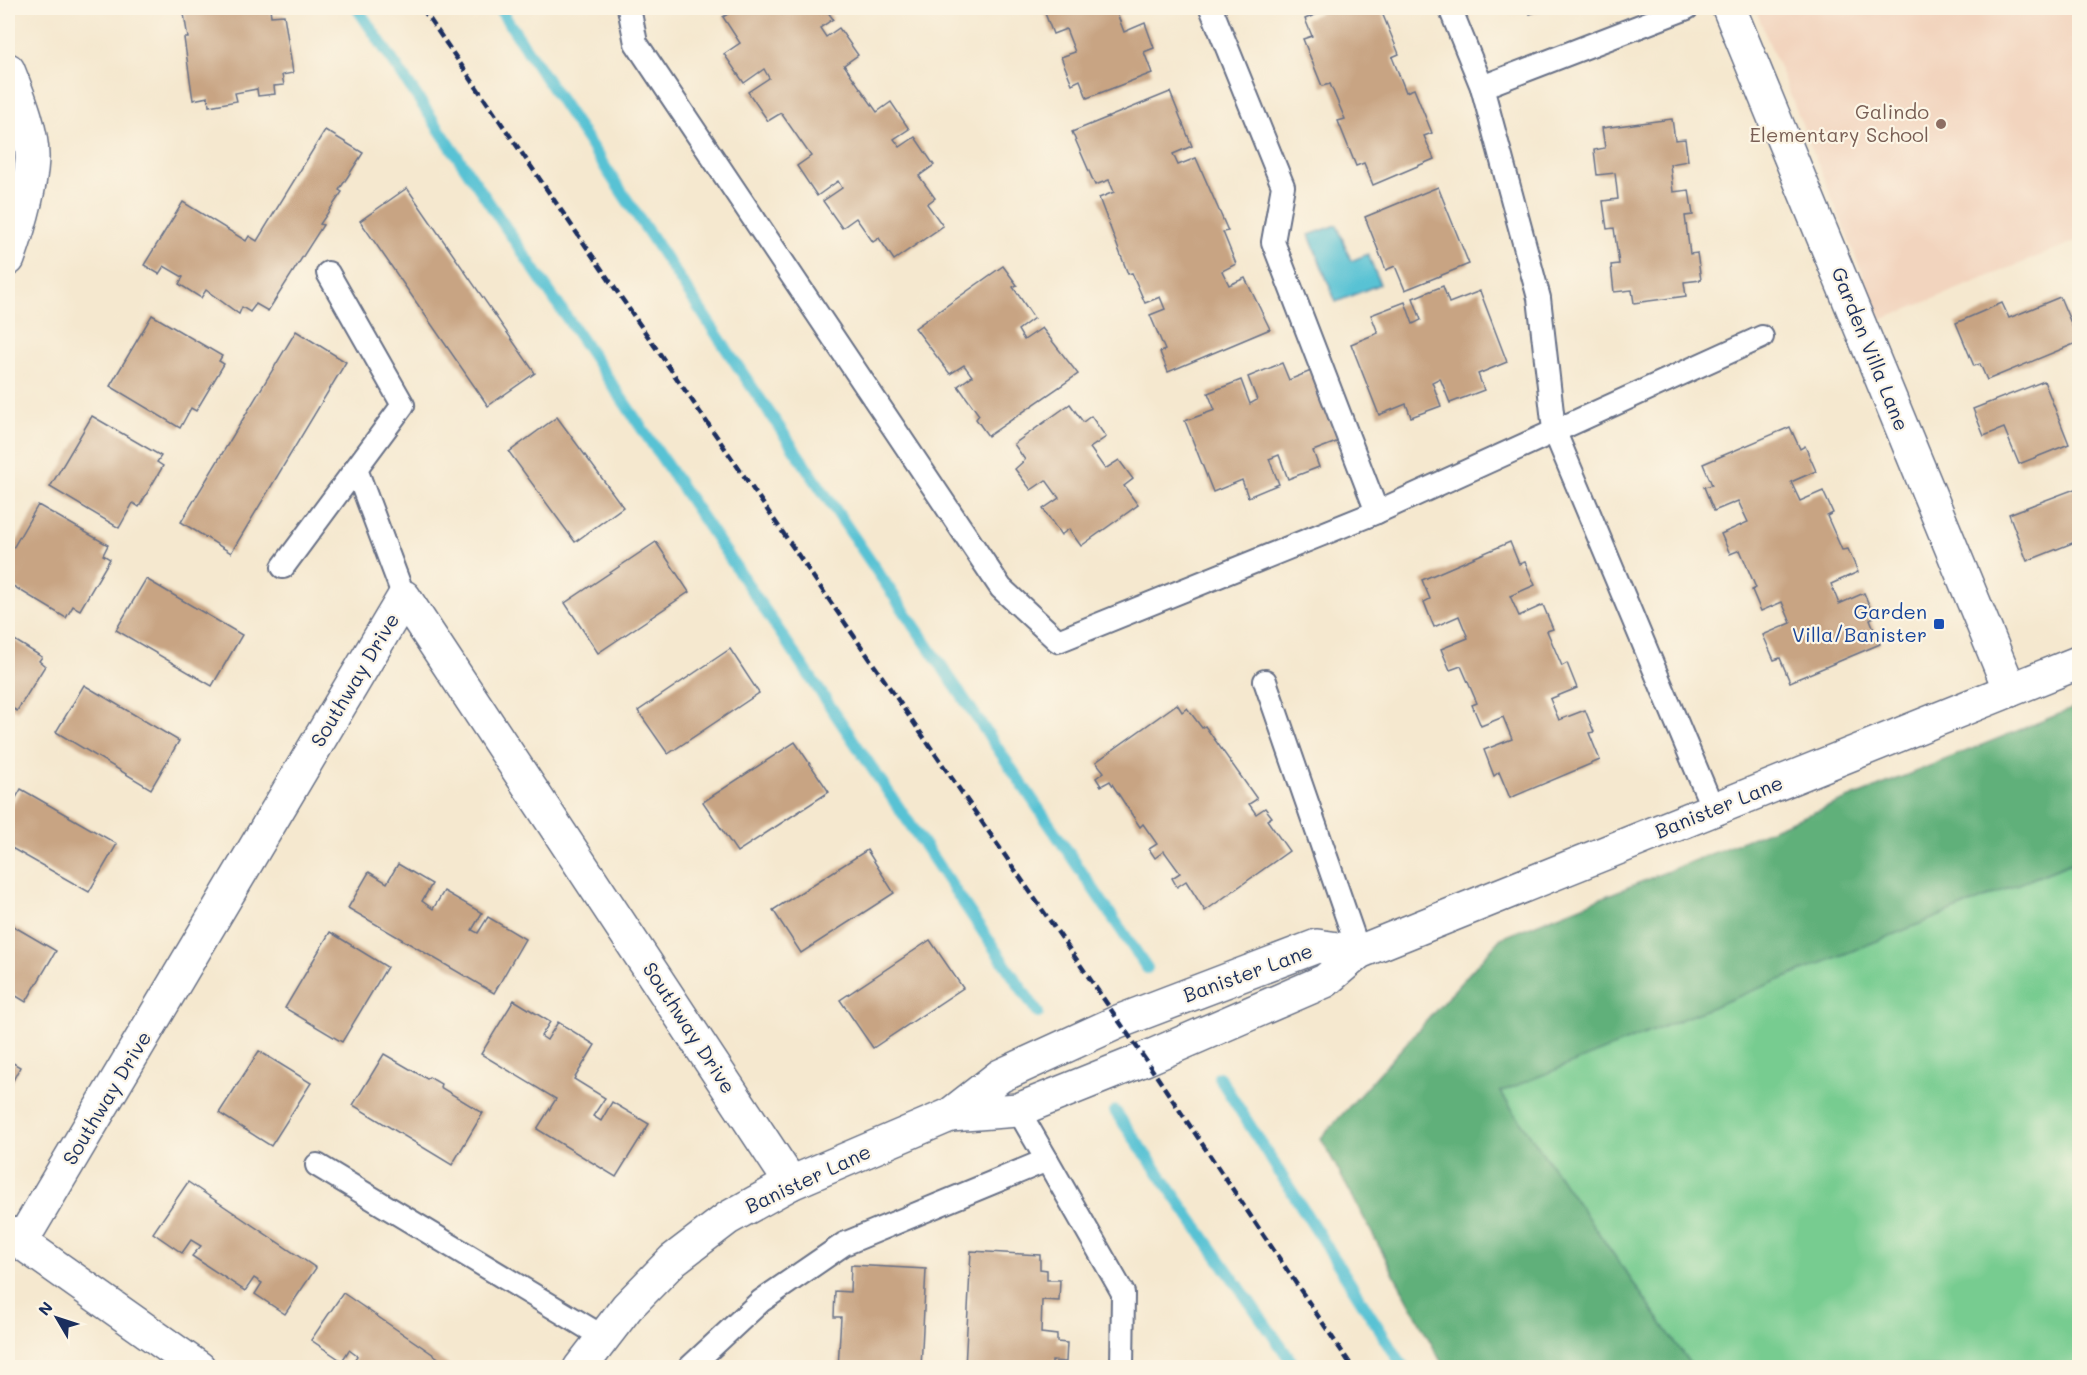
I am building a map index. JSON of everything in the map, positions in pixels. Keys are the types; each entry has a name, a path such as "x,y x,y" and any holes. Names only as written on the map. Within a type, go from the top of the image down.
{"street":[{"name":"Garden Villa Lane","path":"1729,8 2010,690"},
{"path":"8,70 22,102 32,158 20,225 8,259"},
{"name":"Southway Drive","path":"14,1238 404,597 791,1183"},
{"name":"Banister Lane","path":"950,1115 1018,1110 1145,1059 1325,981 1359,952 2079,662"},
{"name":"Banister Lane","path":"580,1368 627,1307 673,1260 728,1218 791,1183 950,1115 1000,1076 1118,1022 1317,946 1359,952"},
{"path":"14,1238 200,1368"}],"lane":[{"path":"629,8 636,43 1001,588 1058,641 1377,512 1762,337"},
{"path":"1211,8 1283,186 1273,243 1377,512"},
{"path":"1450,8 1482,87 1539,298 1554,430 1713,809"},
{"path":"1482,87 1687,8"},
{"path":"283,567 403,405 328,273"},
{"path":"356,469 404,597"},
{"path":"1265,681 1359,952"},
{"path":"1018,1110 1123,1293 1122,1368"},
{"path":"689,1368 761,1300 844,1244 1047,1160"},
{"path":"317,1166 603,1336"}],"shaded area":[{"name":"Galindo Elementary School","path":"1755,8 2079,8 2079,240 1881,320"}],"green space":[{"path":"2079,706 2079,860 1500,1092 1692,1367 1444,1367 1321,1138 1501,938"},
{"path":"2079,860 2079,1367 1692,1367 1500,1092"}],"water":[{"path":"1337,225 1351,261 1368,254 1380,284 1336,302 1309,235"}],"building":[{"path":"183,8 270,8 271,16 284,15 293,73 282,75 284,85 274,86 275,94 258,96 257,89 235,93 237,101 209,106 208,97 193,100 184,38 188,38"},
{"path":"737,8 825,8 833,19 820,28 826,37 839,28 858,55 844,65 877,112 891,102 909,129 894,139 900,147 915,137 934,165 919,176 935,198 927,204 943,226 894,260 879,238 873,242 856,218 842,228 823,201 842,188 838,181 817,196 797,166 811,156 781,113 768,121 748,92 769,78 764,69 744,83 724,54 740,43 723,17"},
{"path":"1043,8 1115,8 1124,32 1145,23 1154,48 1144,52 1152,73 1087,98 1080,80 1072,84 1061,57 1075,52 1066,29 1053,34"},
{"path":"1331,8 1370,8 1371,12 1380,8 1399,54 1392,57 1406,92 1414,89 1432,133 1424,136 1434,159 1373,185 1364,163 1356,166 1338,121 1345,119 1330,84 1322,86 1303,39 1312,36 1305,19"},
{"path":"1528,8 1547,8 1530,14"},
{"path":"1170,92 1192,146 1173,154 1178,165 1196,158 1228,231 1223,232 1236,264 1222,271 1229,285 1245,278 1270,329 1168,372 1160,352 1165,350 1150,315 1165,309 1160,297 1145,303 1132,273 1128,274 1099,198 1114,192 1109,180 1095,185 1072,132"},
{"path":"1672,119 1675,140 1685,139 1688,161 1670,164 1673,192 1689,190 1693,215 1685,216 1690,254 1697,253 1701,280 1684,282 1686,296 1634,303 1632,290 1614,292 1611,265 1619,264 1614,228 1607,229 1603,201 1618,199 1615,173 1597,175 1594,150 1605,148 1602,128"},
{"path":"325,130 363,153 339,190 342,192 320,224 323,225 268,311 256,304 250,312 242,307 239,314 206,290 201,298 179,284 183,277 164,266 159,274 144,265 183,202 246,241 249,236 257,241"},
{"path":"1438,187 1469,264 1405,290 1395,266 1386,270 1365,217"},
{"path":"407,188 535,373 488,406 360,221"},
{"path":"1003,266 1017,285 1013,287 1034,318 1018,330 1024,340 1042,328 1078,374 988,436 976,419 979,415 958,386 972,376 964,365 950,374 915,328"},
{"path":"1443,286 1449,303 1480,291 1507,362 1478,374 1484,390 1450,403 1440,378 1432,382 1441,406 1411,417 1406,404 1379,415 1351,344 1378,333 1371,315 1405,302 1413,324 1421,320 1413,298"},
{"path":"2060,297 2079,342 1987,380 1980,364 1974,366 1956,323 2002,303 2009,318"},
{"path":"152,315 222,356 219,361 224,364 196,411 191,408 180,428 110,386"},
{"path":"296,331 346,362 231,553 181,522"},
{"path":"1282,363 1289,380 1311,371 1339,441 1313,451 1319,467 1288,479 1279,455 1269,459 1279,484 1248,497 1242,480 1213,492 1185,421 1215,410 1208,393 1241,380 1250,404 1257,400 1248,377"},
{"path":"2044,381 2069,444 2019,464 2004,428 1984,436 1973,409"},
{"path":"1070,404 1083,422 1091,416 1106,437 1090,448 1105,469 1119,460 1133,479 1124,486 1138,505 1081,546 1069,529 1061,535 1043,509 1059,498 1046,480 1031,490 1015,469 1025,460 1014,444"},
{"path":"92,416 161,456 157,462 163,466 139,507 133,503 119,528 50,487"},
{"path":"557,417 623,507 575,542 509,452"},
{"path":"1790,427 1800,449 1805,446 1816,471 1791,482 1800,501 1823,491 1833,513 1827,516 1842,550 1848,549 1858,572 1831,584 1839,604 1864,593 1874,617 1870,619 1880,644 1790,682 1780,658 1774,660 1763,635 1791,623 1782,602 1761,611 1752,590 1756,588 1740,550 1730,554 1721,534 1748,522 1738,501 1714,511 1704,487 1712,485 1703,464"},
{"path":"2080,487 2080,540 2027,561 2009,514"},
{"path":"38,505 108,545 103,555 110,559 80,610 73,606 66,618 8,583 8,557"},
{"path":"656,542 689,592 598,653 565,603"},
{"path":"1510,542 1519,564 1525,562 1535,585 1510,596 1519,616 1543,605 1553,629 1547,631 1562,666 1567,663 1577,688 1550,699 1559,720 1585,710 1594,732 1589,733 1600,760 1510,798 1499,772 1494,776 1484,750 1512,739 1503,717 1481,726 1472,705 1477,703 1461,666 1450,670 1441,649 1468,638 1459,616 1434,627 1424,602 1430,599 1422,580"},
{"path":"146,579 242,635 212,686 116,630"},
{"path":"8,636 42,657 39,661 45,666 17,711 12,708 8,715"},
{"path":"730,649 759,693 668,754 638,711"},
{"path":"84,685 179,741 151,789 56,732"},
{"path":"1177,704 1182,712 1187,708 1202,728 1205,726 1257,799 1249,804 1256,814 1265,808 1272,817 1267,820 1289,851 1205,911 1186,881 1177,887 1172,878 1180,873 1164,851 1155,858 1149,849 1157,844 1143,824 1140,827 1110,781 1101,786 1096,778 1104,772 1096,762"},
{"path":"795,742 829,792 737,852 703,802"},
{"path":"21,789 117,844 89,892 8,846 8,812"},
{"path":"867,850 894,893 801,953 773,910"},
{"path":"398,864 432,884 422,901 433,909 444,891 482,913 472,930 478,933 488,917 525,939 494,993 348,908 369,872 387,883"},
{"path":"8,923 56,951 26,1002 8,991"},
{"path":"330,932 387,967 342,1042 285,1008"},
{"path":"930,940 963,988 873,1048 840,1000"},
{"path":"514,1000 550,1022 541,1036 547,1040 558,1022 595,1045 574,1079 605,1098 593,1116 601,1121 612,1102 649,1124 616,1177 537,1129 556,1099 481,1054"},
{"path":"259,1051 311,1083 271,1146 219,1113"},
{"path":"384,1054 427,1079 429,1077 441,1084 440,1087 483,1113 452,1165 353,1105"},
{"path":"8,1060 20,1067 8,1090"},
{"path":"188,1182 316,1268 285,1314 255,1294 262,1283 254,1278 245,1291 192,1256 201,1246 191,1240 182,1253 153,1233"},
{"path":"971,1251 1040,1255 1040,1269 1047,1270 1047,1280 1060,1280 1059,1301 1042,1300 1041,1333 1057,1335 1057,1342 1067,1343 1066,1362 1052,1361 1052,1368 965,1368"},
{"path":"851,1265 926,1269 921,1368 838,1368 841,1317 834,1317 835,1291 850,1292"},
{"path":"343,1293 453,1368 355,1368 351,1365 357,1356 349,1350 342,1361 311,1340"}],"waterway":[{"path":"357,8 1038,1013"},
{"path":"499,8 741,371 1147,968"},
{"path":"1219,1077 1404,1368"},
{"path":"1115,1111 1296,1368"}],"railway":[{"path":"422,8 1145,1059 1353,1368"}],"place":[{"name":"Galindo Elementary School","path":"1941,124"},
{"name":"Garden Villa/Banister","path":"1939,624"}]}
